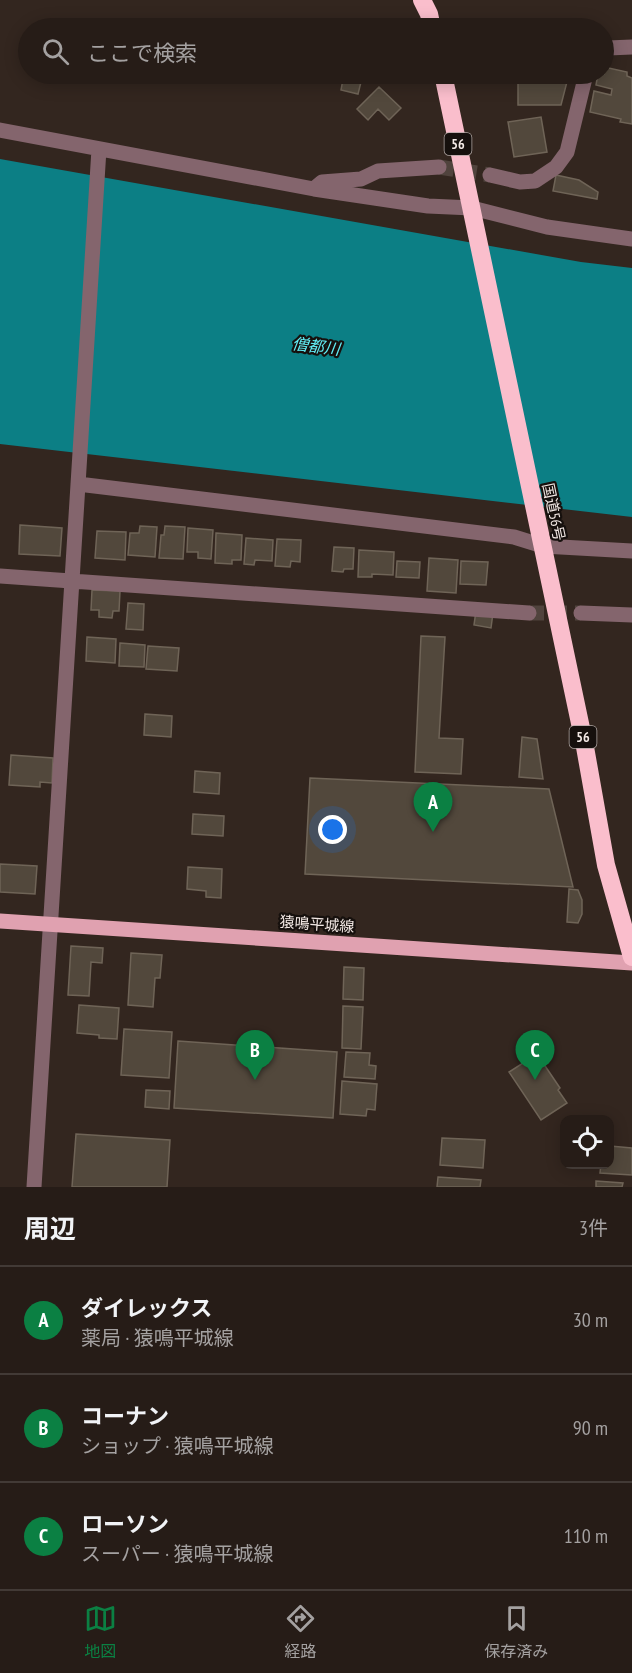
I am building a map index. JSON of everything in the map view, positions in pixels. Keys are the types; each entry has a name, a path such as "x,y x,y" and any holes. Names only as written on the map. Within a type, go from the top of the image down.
{"highway":[{"path":"422,0 430,18"},
{"name":"国道56号","path":"445,84 585,747 606,866 632,957"}],"main road":[{"name":"猿鳴平城線","path":"0,921 632,963"}],"street":[{"path":"614,48 632,47"},
{"path":"490,175 520,182 535,181 555,167 567,152 584,84"},
{"path":"0,130 98,155 473,211 547,227 632,238"},
{"path":"34,1187 98,155"},
{"path":"314,189 322,182 361,179 378,171 440,167"},
{"path":"78,477 514,537 543,546 632,550"},
{"path":"0,576 529,613"},
{"path":"581,613 632,615"}],"water":[{"name":"僧都川","path":"0,159 581,262 632,268 632,517 0,444"}],"building":[{"path":"614,69 627,72 627,76 632,78 632,124 590,112 594,91 611,95 612,89 596,85 614,84"},
{"path":"342,84 360,84 358,94 341,90"},
{"path":"518,84 566,84 561,105 518,105"},
{"path":"379,87 401,108 389,120 378,109 368,120 357,109"},
{"path":"541,117 547,152 514,157 508,122"},
{"path":"556,175 579,180 598,192 597,199 553,191"},
{"path":"20,525 62,528 60,556 19,554"},
{"path":"140,526 157,527 155,557 128,555 130,533 139,533"},
{"path":"165,526 185,527 183,559 159,558 161,535 164,535"},
{"path":"188,528 213,530 211,559 198,558 198,552 187,552"},
{"path":"97,531 126,532 125,560 95,558"},
{"path":"216,533 242,535 241,560 232,560 232,564 215,563"},
{"path":"246,538 273,540 272,561 255,560 254,565 244,564"},
{"path":"277,539 301,540 300,562 291,561 290,567 275,566"},
{"path":"334,547 354,548 353,569 344,569 343,572 332,571"},
{"path":"359,550 394,552 393,575 372,574 372,577 358,577"},
{"path":"429,558 458,560 456,593 427,591"},
{"path":"397,561 420,562 419,578 396,577"},
{"path":"461,561 488,562 486,585 460,584"},
{"path":"92,590 120,591 119,611 113,611 112,618 99,617 99,610 91,610"},
{"path":"128,603 144,604 143,630 126,629"},
{"path":"476,611 493,613 491,628 474,625"},
{"path":"421,636 445,637 439,738 463,739 461,774 415,772"},
{"path":"87,637 116,639 115,663 86,661"},
{"path":"120,643 145,645 144,667 119,666"},
{"path":"148,646 179,648 177,671 146,669"},
{"path":"145,714 172,716 171,737 144,735"},
{"path":"522,737 537,739 543,779 519,777"},
{"path":"11,755 53,758 52,783 40,782 40,787 9,785"},
{"path":"195,771 220,773 219,794 194,792"},
{"path":"310,778 549,789 573,887 305,874"},
{"path":"193,814 224,816 223,836 192,834"},
{"path":"0,864 37,866 35,894 0,892"},
{"path":"188,867 222,869 221,898 206,897 206,891 187,889"},
{"path":"569,889 578,890 582,900 582,914 578,923 567,922"},
{"path":"71,946 103,948 102,963 91,962 89,996 68,995"},
{"path":"131,953 162,955 160,978 155,978 153,1007 128,1005"},
{"path":"344,967 364,968 363,1000 343,999"},
{"path":"79,1005 119,1008 117,1039 77,1033"},
{"path":"343,1006 363,1007 361,1049 342,1048"},
{"path":"124,1029 172,1032 169,1078 121,1075"},
{"path":"178,1041 337,1052 333,1118 174,1108"},
{"path":"346,1052 370,1053 369,1065 376,1066 375,1079 344,1077"},
{"path":"537,1054 560,1088 558,1090 567,1103 541,1120 509,1072"},
{"path":"342,1081 377,1084 375,1110 367,1109 366,1116 340,1114"},
{"path":"146,1090 170,1091 169,1109 145,1107"},
{"path":"76,1134 170,1140 167,1187 72,1187"},
{"path":"442,1138 485,1140 483,1168 440,1165"},
{"path":"614,1146 632,1148 632,1175 600,1173 600,1169 614,1169"},
{"path":"438,1177 481,1180 480,1187 437,1187"},
{"path":"596,1181 623,1183 622,1187 596,1187"}],"tunnel":[{"path":"439,167 490,175"},
{"path":"529,613 581,613"}],"place":[{"name":"ダイレックス","path":"433,832"},
{"name":"コーナン","path":"255,1080"},
{"name":"ローソン","path":"535,1080"}]}
